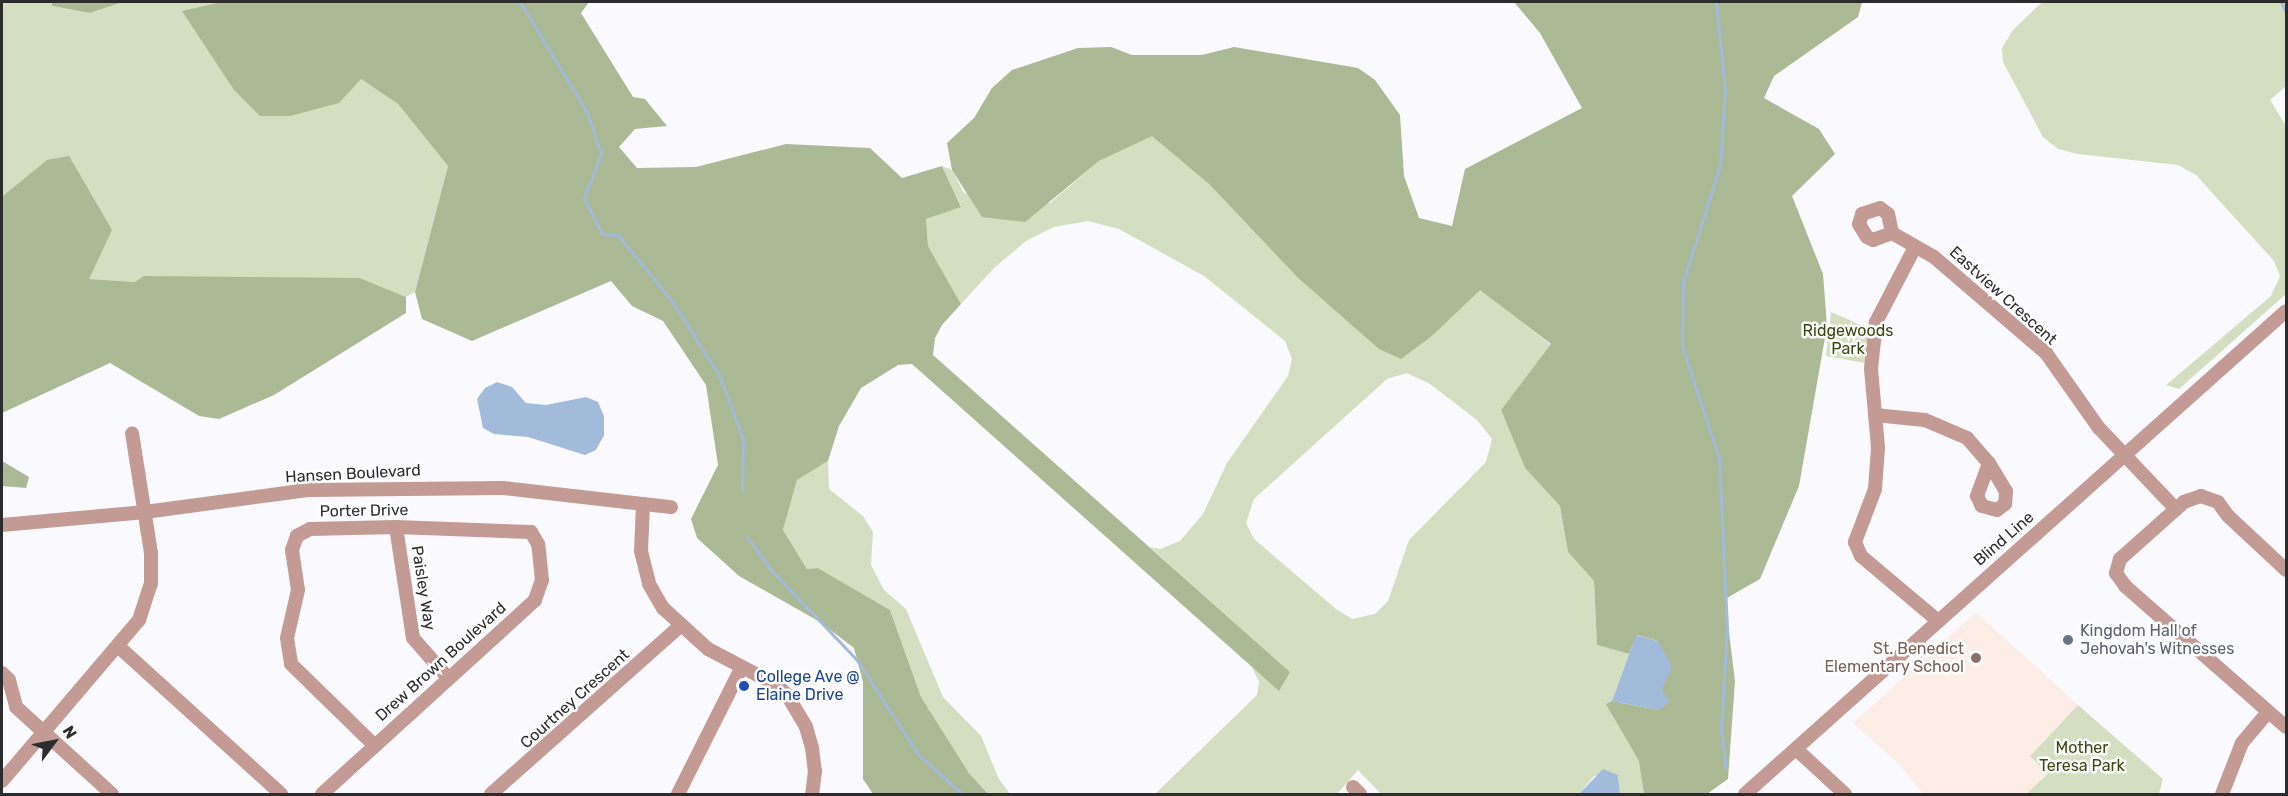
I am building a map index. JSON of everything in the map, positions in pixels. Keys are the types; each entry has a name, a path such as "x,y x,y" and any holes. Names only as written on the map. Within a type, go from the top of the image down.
{"street":[{"name":"Eastview Crescent","path":"1892,233 1934,257 2046,353 2075,399 2176,509"},
{"path":"1915,247 1876,322 1870,369 1875,415 1875,489 1855,542 1862,556 1937,620"},
{"name":"Blind Line","path":"1744,795 1937,620 2286,311"},
{"path":"1875,415 1925,420 1952,428 1989,463"},
{"path":"2,781 119,647 139,620 151,584 151,553 132,434"},
{"name":"Hansen Boulevard","path":"2,525 145,512 308,490 448,486 557,492 671,507"},
{"path":"2286,570 2214,500 2194,496 2119,559 2119,579 2286,727"},
{"path":"643,504 641,551 649,584 679,627 708,649 777,685 795,705 812,747 815,771 812,795"},
{"name":"Porter Drive","path":"374,745 291,664 288,638 298,590 293,542 310,529 396,526 526,530 535,537"},
{"name":"Paisley Way","path":"396,526 413,638 448,678"},
{"name":"Drew Brown Boulevard","path":"322,795 535,600 542,580 535,537"},
{"name":"Courtney Crescent","path":"491,795 679,627"},
{"path":"119,647 282,795"},
{"path":"678,795 742,667"},
{"path":"2,673 9,680 16,707 112,795"},
{"path":"2222,795 2242,743 2268,712"},
{"path":"1796,749 1845,795"}],"shaded area":[{"name":"St. Benedict Elementary School","path":"1976,612 2078,705 2030,756 2048,774 2026,794 1923,794 1898,763 1853,723"}],"green space":[{"path":"2,2 52,2 52,6 90,13 123,2 221,2 183,11 361,79 398,104 448,166 415,292 406,297 360,278 135,282 89,279 3,196 2,204"},
{"path":"52,2 123,2 90,13 52,6"},
{"path":"221,2 589,2 581,13 633,97 645,99 667,126 635,129 619,147 637,168 696,167 786,144 870,148 902,178 942,166 961,207 926,219 928,246 961,304 942,325 935,338 933,355 1290,672 1279,691 912,364 898,365 861,388 839,426 828,461 797,480 783,530 807,569 818,568 890,610 921,697 969,773 988,794 873,794 863,779 863,682 854,648 820,622 739,576 697,538 691,519 718,465 706,385 663,321 632,306 611,281 472,341 422,319 415,292 448,166 398,104 361,79 339,103 290,116 260,116 234,90 182,11"},
{"path":"1514,2 1862,2 1858,17 1774,76 1764,98 1819,129 1835,154 1792,196 1823,274 1827,326 1799,486 1760,579 1725,599 1735,681 1728,779 1707,794 1644,794 1639,761 1606,704 1612,701 1659,710 1662,690 1658,641 1637,635 1629,654 1597,645 1594,581 1568,552 1560,506 1525,468 1501,410 1551,344 1480,290 1432,336 1401,359 1379,349 1296,276 1209,184 1152,136 1099,161 1025,222 982,217 952,170 947,143 974,118 992,88 1012,70 1078,48 1111,47 1132,55 1202,55 1234,47 1358,68 1375,80 1400,115 1404,176 1419,218 1452,226 1465,169 1582,108 1540,33"},
{"path":"2042,2 2286,2 2286,86 2270,100 2286,126 2286,294 2179,389 2166,385 2271,296 2280,276 2274,261 2196,175 2178,165 2078,154 2058,149 2043,137 2003,62 2002,48 2013,30"},
{"path":"1152,135 1209,184 1296,276 1401,358 1432,336 1480,289 1551,345 1501,410 1525,468 1560,506 1568,552 1594,581 1597,645 1629,654 1612,701 1607,704 1640,761 1644,794 1620,794 1618,775 1594,776 1579,794 1381,794 1358,770 1337,794 1155,794 1257,695 1259,682 1252,667 1279,690 1290,672 1150,547 1160,549 1180,541 1203,514 1227,463 1288,376 1292,359 1285,341 1204,276 1119,229 1088,221 1054,227 1026,241 995,267 961,304 928,246 926,219 961,206 942,166 952,170 964,193 1050,203 1099,161","holes":["1407,373 1430,384 1477,420 1492,439 1486,462 1409,540 1388,601 1375,614 1352,619 1336,609 1254,539 1246,523 1254,499 1387,379"]},
{"path":"69,156 112,230 89,279 135,282 144,276 360,278 406,297 406,313 274,395 219,419 199,416 110,363 2,413 3,196 47,160"},
{"name":"Ridgewoods Park","path":"1831,312 1868,328 1865,363 1826,356"},
{"path":"2,461 29,477 26,488 2,486"},
{"path":"828,461 829,489 863,516 873,532 871,565 884,590 906,609 943,697 981,736 999,779 1010,794 988,794 969,773 921,697 890,610 818,568 807,569 783,530 797,480"},
{"name":"Mother Teresa Park","path":"2078,705 2163,779 2159,794 2026,794 2048,774 2030,756"}],"water":[{"path":"497,382 512,387 526,403 546,405 586,397 598,402 604,416 604,435 596,450 585,455 528,437 494,434 483,428 477,399 485,388"},
{"path":"1636,635 1658,641 1672,667 1662,689 1669,702 1659,710 1612,701"},
{"path":"1603,769 1618,775 1620,794 1579,794"}],"waterway":[{"path":"520,2 587,112 601,154 584,198 602,234 618,235 674,304 720,377 743,439 742,492"},
{"path":"1716,2 1725,90 1720,165 1683,282 1682,346 1719,458 1727,630 1721,729 1726,768"},
{"path":"2281,2 2286,13"},
{"path":"747,537 772,571 857,660 918,754 962,794"}],"place":[{"name":"Kingdom Hall of Jehovah's Witnesses","path":"2068,640"},
{"name":"St. Benedict Elementary School","path":"1976,658"},
{"name":"College Ave @ Elaine Drive","path":"744,686"}]}
